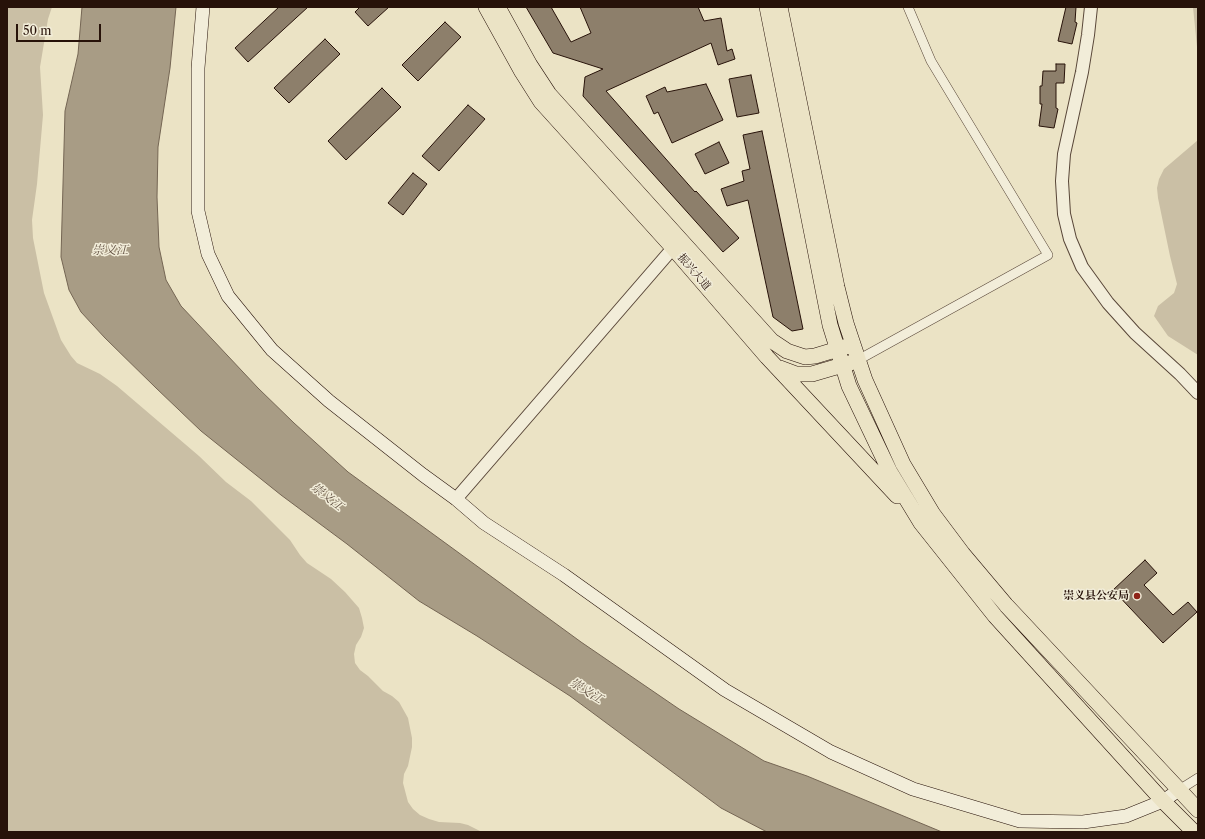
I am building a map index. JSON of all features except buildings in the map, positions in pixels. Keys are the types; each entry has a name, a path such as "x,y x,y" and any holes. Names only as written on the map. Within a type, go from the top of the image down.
{"main road":[{"path":"203,7 198,68 198,211 208,254 228,296 272,350 329,401 456,499 484,523 564,575 725,690 831,752 913,789 1020,821 1083,822 1126,816 1163,801 1179,790"},
{"name":"振兴大道","path":"486,7 540,102 772,341 787,351 805,356 815,356 853,344"},
{"name":"振兴大道","path":"498,7 530,65 549,94 677,244 767,357 921,524"},
{"path":"767,7 830,325 854,397 890,472 921,524 995,616 1163,801 1194,832"},
{"path":"780,7 837,287 858,360 903,464 933,514 963,554 1006,605 1198,810"},
{"path":"767,357 780,368 796,374 812,374 858,360"}],"street":[{"path":"858,360 1048,255 932,61 908,7"},
{"path":"1091,7 1082,72 1064,154 1062,181 1064,214 1070,239 1082,267 1108,304 1198,393"},
{"path":"456,499 677,244"},
{"path":"1179,790 1198,778"}],"shaded area":[{"path":"7,7 52,7 48,19 40,67 43,115 37,184 32,220 33,238 44,293 61,340 77,363 100,374 117,386 199,456 226,482 251,501 290,540 307,563 331,579 359,608 364,628 356,645 354,654 355,663 360,670 383,691 399,702 408,718 412,738 412,747 408,766 404,774 403,783 408,802 420,815 429,819 439,822 460,823 482,832 7,832"},
{"path":"1193,7 1198,7 1198,57"},
{"path":"1198,140 1198,355 1168,336 1154,316 1158,306 1174,293 1177,284 1158,198 1157,188 1159,179 1164,169"}],"water":[{"name":"崇义江","path":"82,7 176,7 170,68 158,147 157,197 159,247 166,280 181,306 258,388 294,423 348,472 581,642 679,709 764,761 807,776 942,832 767,832 721,808 570,696 477,636 419,601 347,544 281,495 201,431 156,388 81,312 69,290 61,257 65,111 78,54"}],"place":[{"name":"崇义县公安局","path":"1137,596"}]}
